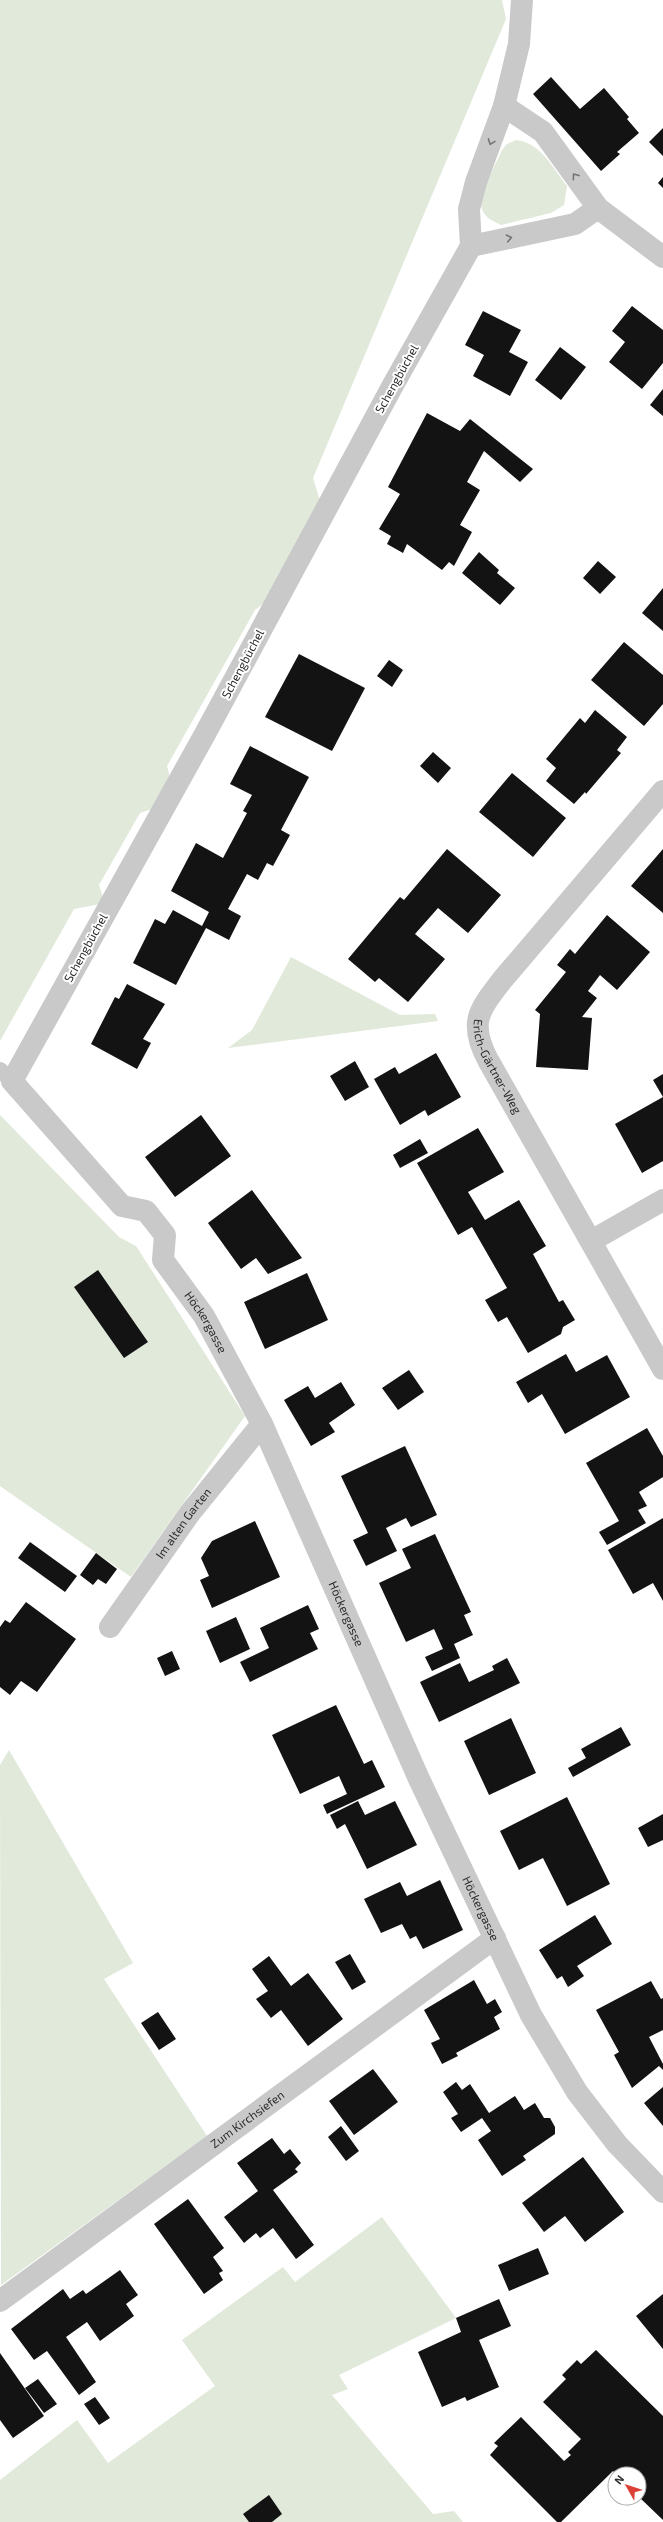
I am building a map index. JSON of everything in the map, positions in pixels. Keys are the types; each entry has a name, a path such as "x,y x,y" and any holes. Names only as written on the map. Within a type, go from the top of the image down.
{"street":[{"path":"522,0 519,44 504,106 476,182 469,209 471,246 575,224 598,208"},
{"path":"504,106 544,132 598,208 663,258"},
{"name":"Schengbüchel","path":"6,1075 205,734 393,384 471,246"},
{"name":"Erich-Gärtner-Weg","path":"663,791 503,979 487,1000 476,1023 482,1048 663,1369"},
{"name":"Höckergasse","path":"6,1075 122,1206 146,1211 165,1235 163,1260 204,1316 262,1424 347,1620 531,2015 577,2092 617,2144 663,2192"},
{"path":"591,1241 663,1200"},
{"name":"Im alten Garten","path":"110,1627 190,1513 262,1424"},
{"name":"Zum Kirchsiefen","path":"0,2301 495,1938"}],"green space":[{"path":"0,0 502,0 506,19 313,478 321,504 271,598 255,610 167,766 171,782 158,807 140,813 99,885 103,897 100,904 74,909 0,1041"},
{"path":"516,140 525,142 532,146 551,164 567,186 564,205 551,213 501,225 490,219 483,212 481,204 482,196 502,150 507,144"},
{"path":"291,957 400,1015 435,1014 438,1021 228,1048 252,1030"},
{"path":"0,1115 119,1237 136,1246 245,1416 131,1577 0,1486"},
{"path":"9,1750 133,1963 104,1979 207,2136 1,2285 0,1765"},
{"path":"382,2217 456,2318 339,2375 348,2389 332,2395 433,2514 454,2511 463,2522 0,2522 0,2480 77,2420 108,2463 215,2386 182,2340 283,2267 295,2282"}],"building":[{"path":"551,77 580,109 604,88 629,117 627,119 639,133 617,152 620,154 601,171 533,94"},
{"path":"663,128 663,156 649,142"},
{"path":"663,177 663,188 658,183"},
{"path":"632,306 663,330 663,363 642,389 609,362 625,342 612,331"},
{"path":"483,311 521,330 509,352 528,362 510,396 473,376 484,355 465,345"},
{"path":"560,347 586,367 561,400 535,380"},
{"path":"663,389 663,416 650,405"},
{"path":"427,413 460,431 470,419 533,469 520,482 484,451 467,482 480,490 460,525 472,532 454,566 449,562 442,570 407,544 403,553 387,544 391,536 379,529 400,494 388,487"},
{"path":"479,552 499,570 497,573 515,588 500,605 462,573"},
{"path":"598,561 616,577 600,594 583,578"},
{"path":"663,588 663,631 642,613"},
{"path":"624,642 663,675 663,704 644,726 591,680"},
{"path":"299,654 365,688 332,751 265,717"},
{"path":"389,660 403,670 392,687 377,676"},
{"path":"595,710 627,737 617,750 621,753 586,794 585,792 574,804 546,781 556,768 546,759 580,718 585,723"},
{"path":"250,746 309,777 281,830 290,835 273,866 267,863 258,880 247,874 228,909 241,916 229,940 206,928 176,985 133,963 155,919 165,924 173,910 202,926 209,912 171,891 196,843 223,858 247,813 243,811 252,795 230,784"},
{"path":"433,752 451,768 438,783 420,766"},
{"path":"512,773 566,818 533,857 479,812"},
{"path":"447,849 501,895 468,933 438,908 415,934 445,959 408,1002 379,978 375,982 348,959 400,897 404,900"},
{"path":"663,849 663,913 631,886"},
{"path":"607,915 650,952 617,990 600,975 588,991 597,998 582,1017 592,1018 588,1070 536,1067 540,1014 535,1010 566,972 557,965 570,949 575,954"},
{"path":"127,984 165,1004 143,1039 151,1043 137,1069 91,1044 115,997 119,999"},
{"path":"436,1053 461,1097 428,1116 425,1110 400,1125 374,1079 395,1067 399,1074"},
{"path":"355,1061 369,1087 345,1101 330,1076"},
{"path":"663,1074 663,1097 653,1080"},
{"path":"663,1097 663,1161 642,1173 615,1124"},
{"path":"201,1115 231,1156 175,1197 145,1157"},
{"path":"478,1128 504,1172 468,1192 485,1220 519,1200 546,1246 533,1254 559,1302 563,1300 575,1320 563,1327 561,1334 528,1353 507,1317 498,1322 485,1300 507,1288 472,1227 458,1235 417,1163"},
{"path":"420,1139 428,1153 400,1168 393,1155"},
{"path":"252,1190 302,1258 268,1274 256,1258 241,1269 208,1223"},
{"path":"98,1270 148,1342 124,1358 74,1287"},
{"path":"307,1273 328,1320 265,1349 244,1302"},
{"path":"566,1354 576,1372 607,1355 630,1397 565,1434 542,1394 528,1403 516,1382"},
{"path":"409,1370 424,1392 398,1410 382,1388"},
{"path":"341,1382 355,1405 329,1423 335,1432 311,1446 284,1400 308,1386 315,1398"},
{"path":"647,1428 663,1456 663,1477 639,1492 647,1506 638,1510 646,1523 607,1545 599,1532 619,1521 586,1463"},
{"path":"405,1446 437,1515 411,1527 406,1518 386,1528 397,1551 366,1566 353,1540 368,1533 341,1476"},
{"path":"663,1518 663,1601 653,1583 633,1594 608,1550"},
{"path":"255,1521 280,1577 212,1608 200,1580 209,1576 201,1558 212,1541"},
{"path":"435,1534 471,1612 464,1615 473,1635 454,1644 460,1658 432,1671 425,1657 443,1649 434,1629 406,1642 379,1583 411,1568 402,1549"},
{"path":"30,1542 77,1576 65,1592 18,1558"},
{"path":"96,1553 117,1569 106,1584 98,1579 93,1585 80,1575"},
{"path":"26,1602 76,1639 37,1692 21,1681 10,1695 0,1687 0,1627 5,1620 10,1623"},
{"path":"308,1605 319,1629 310,1633 318,1649 250,1682 240,1662 269,1648 260,1628"},
{"path":"236,1617 250,1649 220,1663 206,1631"},
{"path":"172,1651 180,1669 165,1676 157,1658"},
{"path":"507,1658 520,1683 439,1722 420,1682 460,1663 469,1682 494,1670 492,1666"},
{"path":"336,1705 364,1764 372,1760 385,1787 327,1814 323,1805 347,1794 339,1776 300,1794 272,1735"},
{"path":"511,1718 536,1773 489,1795 464,1741"},
{"path":"621,1727 631,1745 573,1777 568,1768 586,1758 581,1749"},
{"path":"567,1797 610,1884 567,1906 543,1858 519,1870 500,1831"},
{"path":"358,1801 365,1815 395,1801 417,1845 367,1869 345,1824 337,1829 330,1815"},
{"path":"663,1814 663,1840 648,1847 638,1828"},
{"path":"440,1880 463,1930 423,1949 416,1936 410,1939 402,1924 381,1933 364,1899 400,1882 407,1896"},
{"path":"595,1915 612,1944 577,1966 584,1976 568,1987 562,1976 557,1979 539,1950"},
{"path":"350,1954 366,1982 352,1990 335,1962"},
{"path":"269,1956 291,1986 308,1973 343,2019 308,2046 281,2010 271,2018 256,1999 268,1991 252,1969"},
{"path":"474,1980 487,2004 495,1999 502,2012 494,2017 500,2029 456,2053 458,2056 442,2064 431,2043 440,2039 424,2010"},
{"path":"651,1981 661,1999 663,1998 663,2030 649,2037 663,2064 663,2070 659,2066 632,2088 614,2055 619,2052 596,2010"},
{"path":"158,2012 176,2039 159,2050 141,2023"},
{"path":"373,2069 398,2102 354,2135 329,2101"},
{"path":"456,2082 462,2090 470,2084 489,2113 515,2096 524,2110 535,2103 544,2118 550,2118 555,2127 555,2134 523,2156 526,2160 502,2176 478,2140 491,2131 482,2118 461,2132 451,2118 458,2114 443,2092"},
{"path":"663,2087 663,2126 644,2103"},
{"path":"341,2126 359,2151 346,2161 328,2137"},
{"path":"272,2138 284,2154 290,2149 301,2163 295,2169 298,2172 273,2190 314,2245 296,2259 273,2228 260,2238 256,2233 244,2243 224,2217 258,2191 237,2163"},
{"path":"583,2157 624,2212 585,2242 565,2216 544,2232 522,2203"},
{"path":"188,2199 224,2248 213,2257 223,2271 219,2273 223,2280 204,2294 154,2224"},
{"path":"538,2248 549,2274 509,2291 498,2265"},
{"path":"120,2270 138,2295 126,2304 134,2316 100,2341 87,2322 66,2337 96,2382 79,2395 47,2351 34,2360 11,2329 63,2289 70,2299 83,2290 86,2294"},
{"path":"663,2294 663,2349 636,2316"},
{"path":"499,2299 511,2326 479,2340 499,2387 467,2401 465,2397 442,2407 418,2352 461,2332 456,2318"},
{"path":"596,2350 663,2416 663,2520 647,2505 647,2466 607,2466 607,2477 561,2522 557,2522 490,2455 498,2446 494,2443 521,2417 564,2461 571,2455 568,2452 581,2439 543,2402 566,2379 562,2375 577,2360 581,2364"},
{"path":"0,2353 44,2416 13,2438 0,2420"},
{"path":"38,2379 57,2404 44,2413 25,2388"},
{"path":"95,2397 110,2418 99,2425 84,2404"},
{"path":"269,2495 282,2514 272,2522 249,2522 243,2514"}]}
